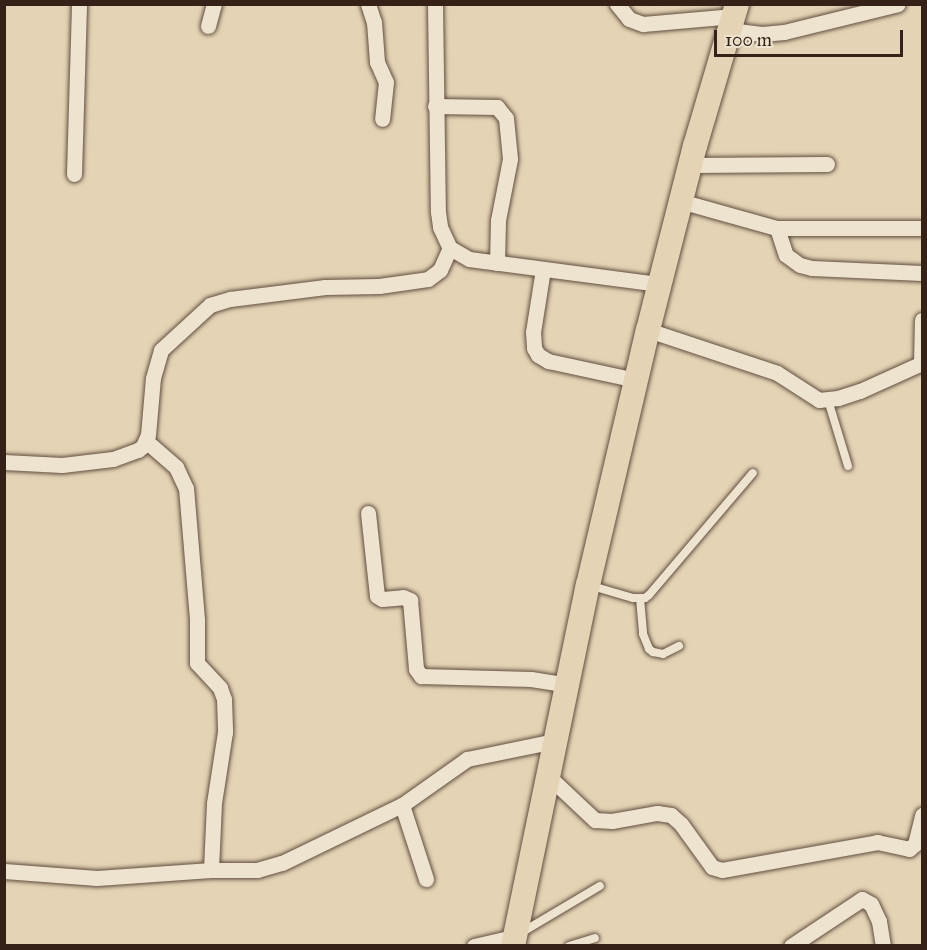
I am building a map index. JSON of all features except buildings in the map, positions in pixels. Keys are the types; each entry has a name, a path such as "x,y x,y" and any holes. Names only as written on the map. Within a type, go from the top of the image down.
{"main road":[{"path":"513,941 588,585 636,380 680,201 733,17"}],"street":[{"path":"75,174 79,4"},
{"path":"208,26 214,4"},
{"path":"368,4 374,22 378,62 386,82 382,119"},
{"path":"435,4 438,212 440,227 450,248 469,258 497,263 659,284"},
{"path":"617,4 629,19 643,24 733,17 762,34 784,32 898,4"},
{"path":"435,106 497,107 506,118 510,159 498,220 497,263"},
{"path":"690,165 827,164"},
{"path":"680,201 777,228 922,228"},
{"path":"777,228 786,255 800,265 812,268 922,273"},
{"path":"4,462 62,465 113,459 138,450 146,441 153,378 161,351 210,305 230,299 325,287 379,286 428,279 440,270 450,248"},
{"path":"543,269 533,332 534,348 538,355 548,361 636,380"},
{"path":"648,330 777,373 811,397 828,400 860,391 922,363 922,320"},
{"path":"146,441 176,467 186,488 197,620 197,663 220,688 224,699 225,732 214,803 212,870"},
{"path":"368,513 376,596 382,599 403,597 410,600 416,669 421,676 531,679 567,685"},
{"path":"4,871 107,878 212,870 244,872 275,865 402,805 467,759 555,741"},
{"path":"548,775 595,820 612,821 657,813 671,815 712,867 722,870 877,842 909,849 915,844 922,815"},
{"path":"402,805 426,879"},
{"path":"791,945 862,899 871,904 879,921 883,945"},
{"path":"474,945 513,941"}],"lane":[{"path":"828,400 848,466"},
{"path":"588,585 640,598 650,595 753,473"},
{"path":"640,598 643,634 649,649 663,654 679,646"},
{"path":"513,941 600,886"},
{"path":"569,945 595,938"}]}
